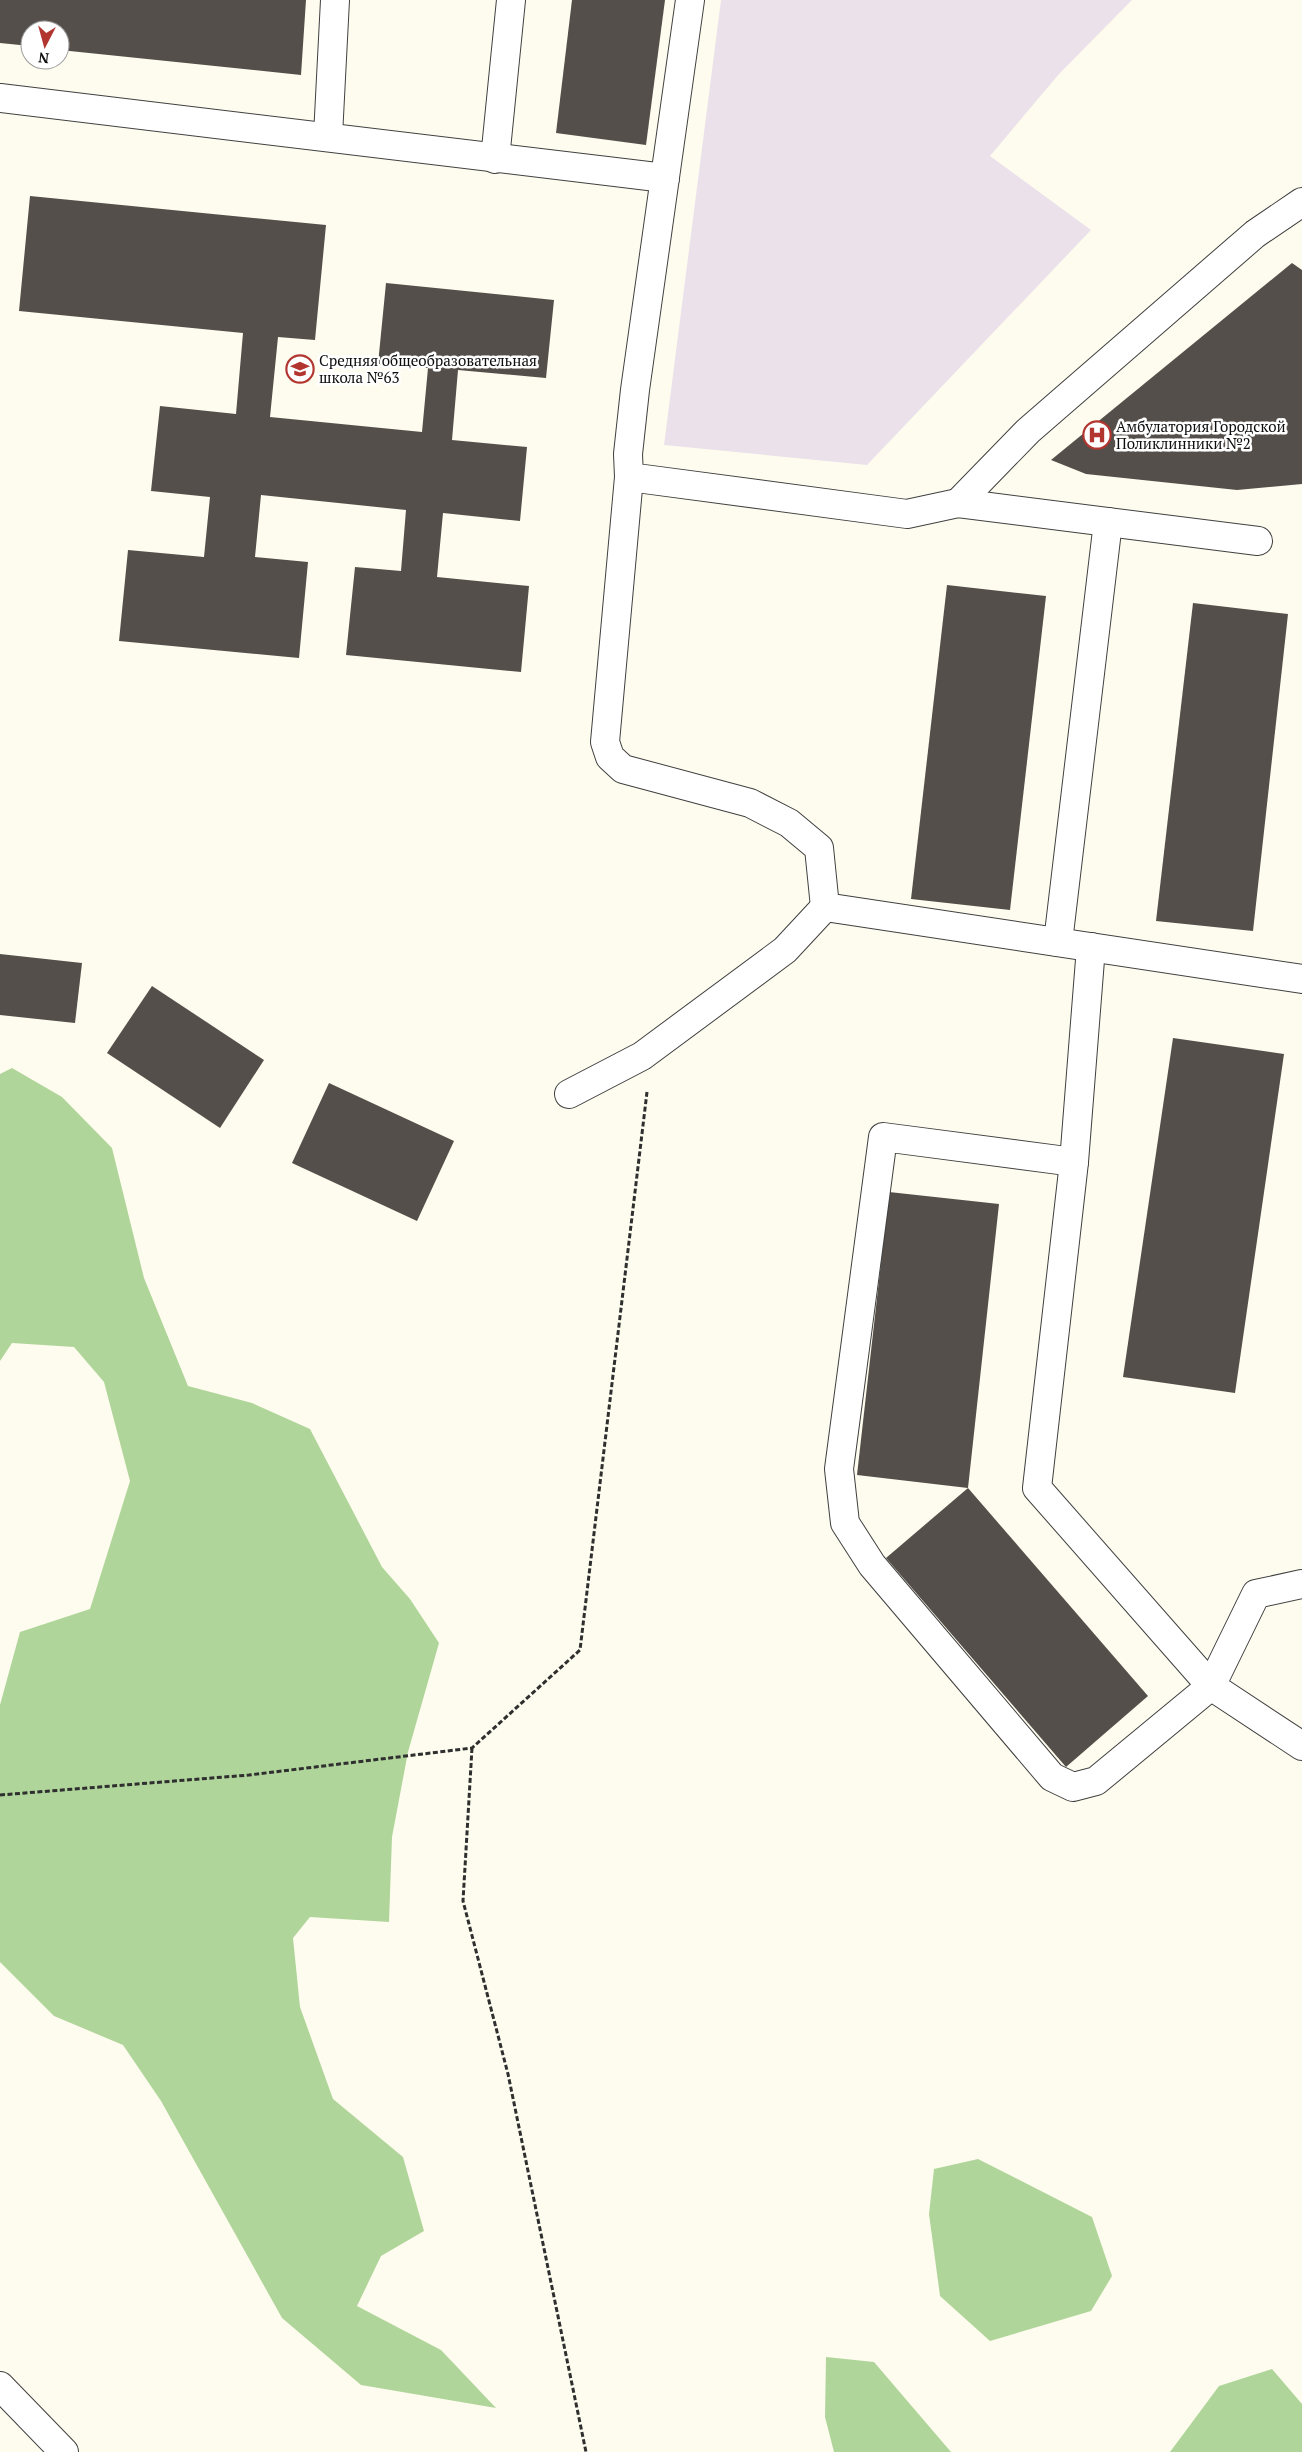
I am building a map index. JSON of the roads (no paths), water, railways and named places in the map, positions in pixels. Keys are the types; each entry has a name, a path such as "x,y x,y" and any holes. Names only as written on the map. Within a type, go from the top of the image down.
{"street":[{"path":"328,136 335,0"},
{"path":"495,159 511,0"},
{"path":"569,1094 652,1049 785,950 825,907 819,848 789,823 750,803 624,769 610,757 605,742 629,477 628,454 635,390 690,0"},
{"path":"0,98 665,178"},
{"path":"958,503 1028,431 1255,234 1302,202"},
{"path":"629,477 907,514 958,503 1258,541"},
{"path":"1058,942 1108,522"},
{"path":"825,907 1091,947 1301,971"},
{"path":"1091,947 1074,1162 1038,1488 1211,1686 1302,1746"},
{"path":"1074,1162 883,1136 839,1469 845,1522 878,1573 1052,1777 1074,1787 1096,1780 1211,1686 1256,1594 1302,1584"},
{"path":"0,2386 64,2452"}],"place":[{"name":"Средняя общеобразовательная школа №63","path":"300,369"},
{"name":"Амбулатория Городской Поликлинники №2","path":"1097,435"}]}
